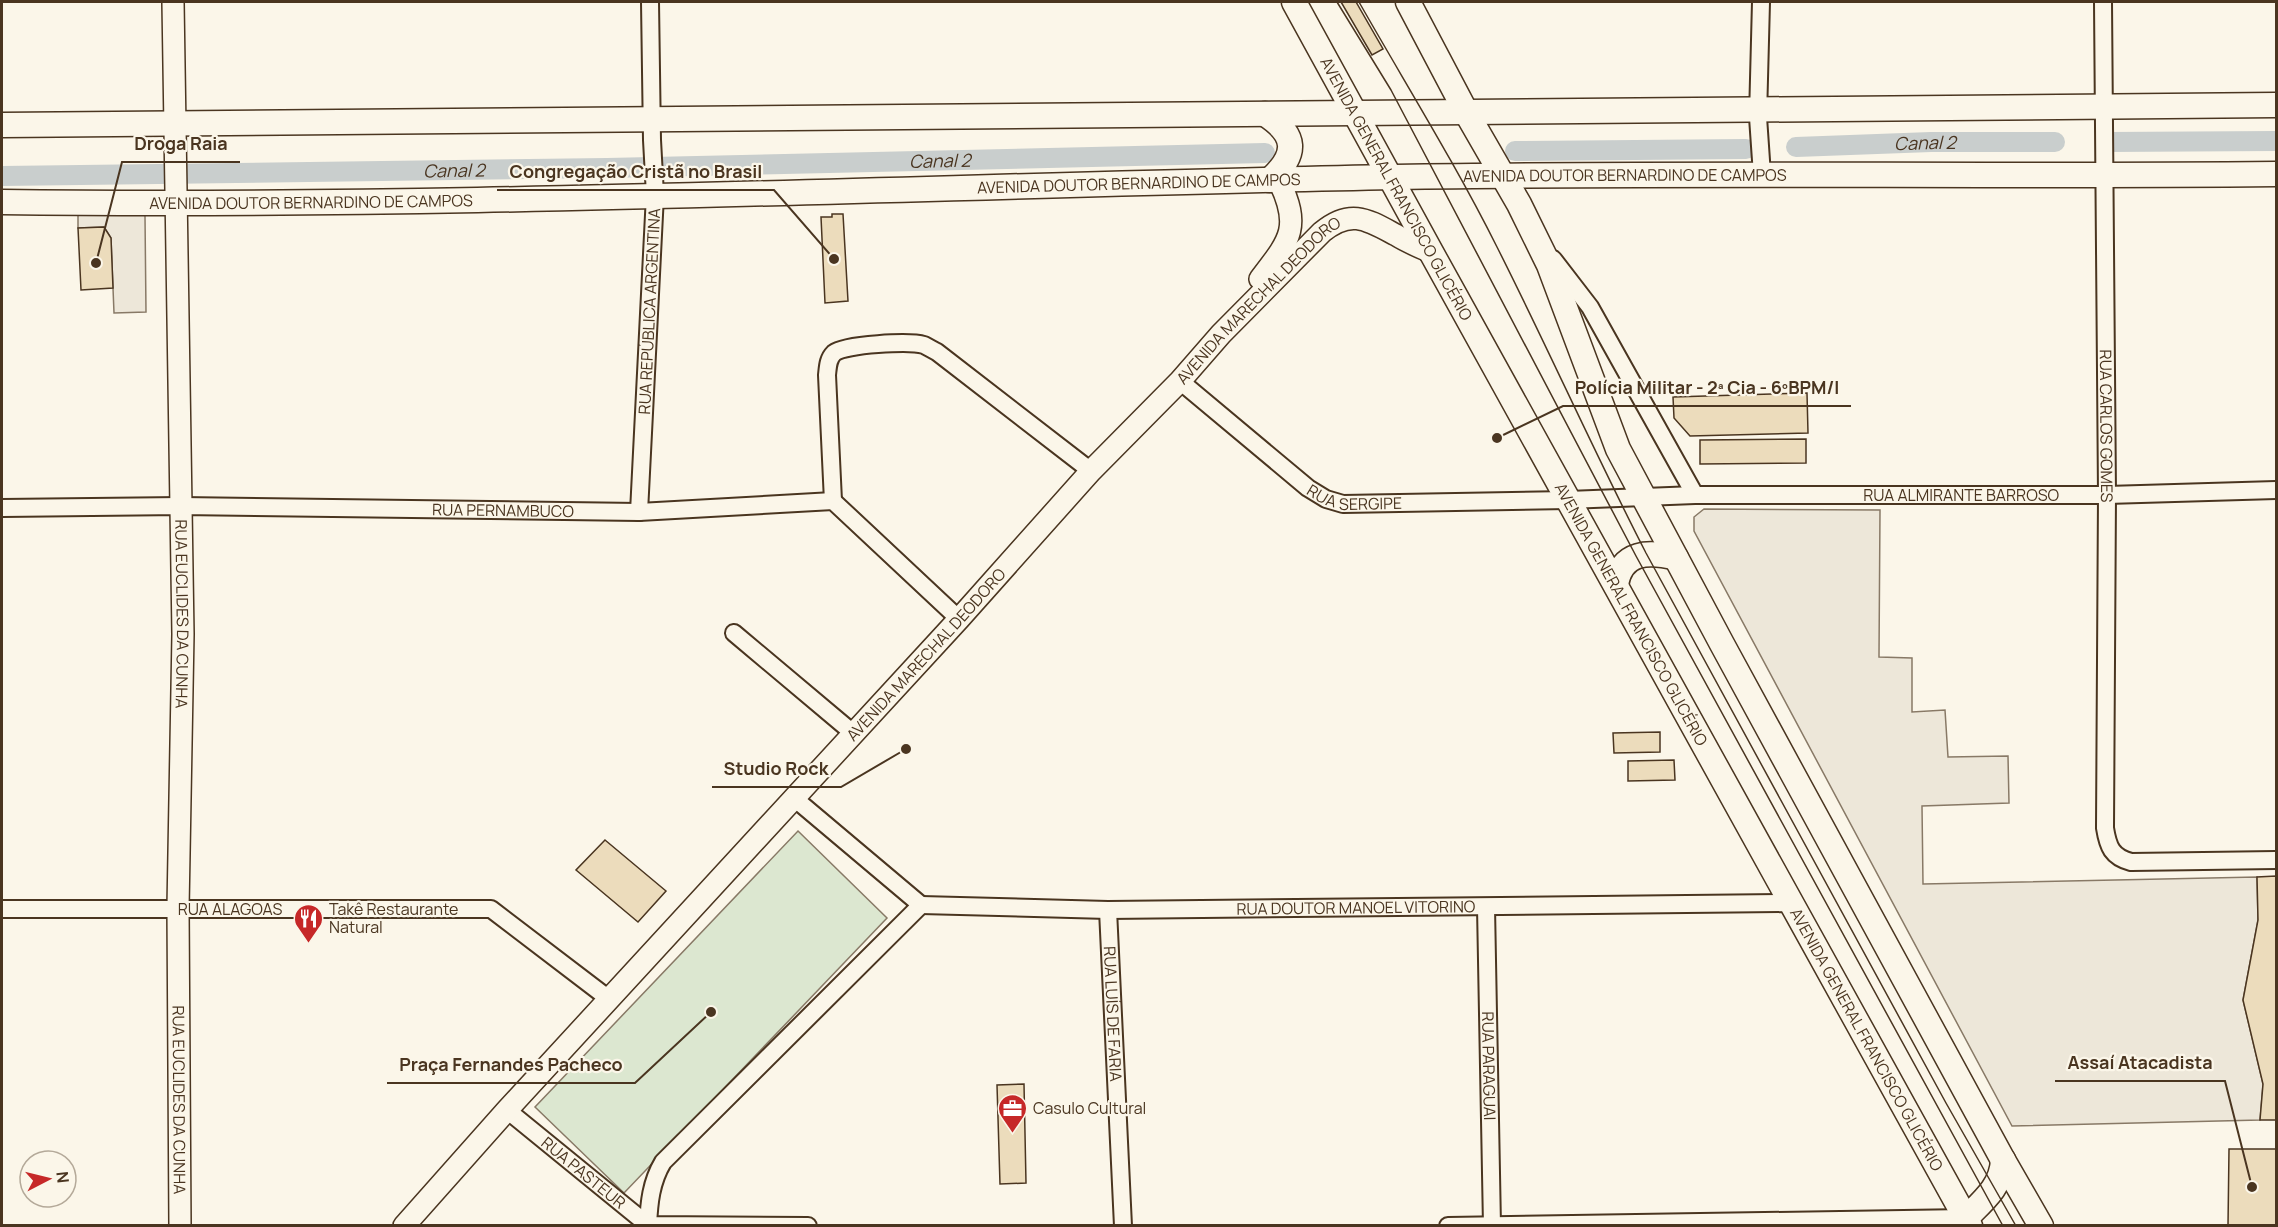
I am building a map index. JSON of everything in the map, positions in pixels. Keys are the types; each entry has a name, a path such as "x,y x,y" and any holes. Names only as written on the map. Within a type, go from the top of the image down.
{"main road":[{"name":"AVENIDA GENERAL FRANCISCO GLICÉRIO","path":"1294,2 1968,1222"},
{"path":"1408,2 1535,237 1561,292 1610,431 1644,497 2042,1226"},
{"path":"2,126 174,135 652,130 1265,114 2277,105"},
{"path":"1265,114 1285,129 1290,139 1290,148 1284,166 1275,181"},
{"name":"AVENIDA DOUTOR BERNARDINO DE CAMPOS","path":"2,202 175,193 655,185 1275,181 1501,176 2277,174"},
{"path":"1616,585 1622,566 1636,556 1655,552 1676,558"},
{"path":"1968,1222 2001,1179 2004,1160"}],"street":[{"name":"RUA EUCLIDES DA CUNHA","path":"173,2 183,646 178,908 180,1226"},
{"name":"RUA REPÚBLICA ARGENTINA","path":"639,512 655,185 650,2"},
{"path":"1761,2 1758,109 1762,175"},
{"name":"RUA CARLOS GOMES","path":"2103,2 2107,495 2105,828 2110,851 2120,859 2131,862 2277,860"},
{"path":"1221,334 1282,250 1290,231 1291,210 1275,181"},
{"name":"AVENIDA MARECHAL DEODORO","path":"404,1226 507,1110 1091,471 1322,232 1335,222 1350,218 1364,219 1431,252"},
{"path":"1535,237 1590,307 1695,495"},
{"path":"959,618 833,501 826,375 829,358 836,351 850,347 925,345 1091,471"},
{"name":"RUA SERGIPE","path":"1180,381 1308,488 1334,502 1343,504 1644,497"},
{"name":"RUA ALMIRANTE BARROSO","path":"1644,497 2107,495 2277,490"},
{"name":"RUA PERNAMBUCO","path":"2,508 181,506 639,512 833,501"},
{"path":"734,633 853,733"},
{"path":"794,798 921,905 663,1162 655,1175 651,1191 648,1225 808,1226"},
{"name":"RUA DOUTOR MANOEL VITORINO","path":"921,905 1108,910 1792,903"},
{"name":"RUA PARAGUAI","path":"1486,907 1492,1225"},
{"name":"RUA ALAGOAS","path":"2,909 491,909 609,999"},
{"name":"RUA LUÍS DE FARIA","path":"1108,910 1123,1226"},
{"name":"RUA PASTEUR","path":"507,1110 648,1225"},
{"path":"1448,1226 1968,1222"}],"green space":[{"path":"798,831 887,918 624,1193 535,1107"}],"shaded area":[{"path":"134,208 145,216 146,312 114,313 111,238 104,227 78,228 78,209"},
{"path":"1704,509 1880,510 1879,657 1912,658 1912,712 1945,710 1948,757 2008,756 2009,803 1922,806 1923,884 2257,877 2258,920 2243,1000 2263,1084 2260,1120 2012,1126 1694,531 1694,517"}],"building":[{"path":"1341,2 1356,2 1383,49 1372,55"},
{"path":"832,214 843,214 848,301 825,303 821,217 832,217"},
{"path":"104,227 111,238 113,288 81,290 78,228"},
{"path":"1807,393 1808,433 1690,436 1674,418 1673,397"},
{"path":"1806,439 1806,463 1700,464 1700,440"},
{"path":"1660,732 1660,752 1614,753 1613,733"},
{"path":"1674,760 1675,780 1628,781 1628,761"},
{"path":"605,840 666,891 638,922 576,870"},
{"path":"2276,876 2276,1120 2260,1120 2263,1084 2243,1000 2258,920 2257,877"},
{"name":"Casulo Cultural","path":"1024,1084 1026,1183 1000,1184 997,1085"},
{"path":"2229,1149 2276,1149 2276,1226 2228,1226"}],"waterway":[{"name":"Canal 2","path":"2108,142 2276,141"},
{"name":"Canal 2","path":"1796,147 1931,142 2055,142"},
{"name":"Canal 2","path":"1515,151 1746,149"},
{"name":"Canal 2","path":"2,176 607,168 1265,153"}],"tram line":[{"path":"1337,2 1391,90 1636,556 2003,1226"},
{"path":"1359,2 1481,216 1646,553 1946,1103 2016,1226"}],"place":[{"name":"Congregação Cristã no Brasil","path":"834,259"},
{"name":"Droga Raia","path":"96,263"},
{"name":"Polícia Militar - 2ª Cia - 6ºBPM/I","path":"1497,438"},
{"name":"Studio Rock","path":"906,749"},
{"name":"Takê Restaurante Natural","path":"308,944"},
{"name":"Praça Fernandes Pacheco","path":"711,1012"},
{"name":"Casulo Cultural","path":"1012,1134"},
{"name":"Assaí Atacadista","path":"2252,1187"}]}
